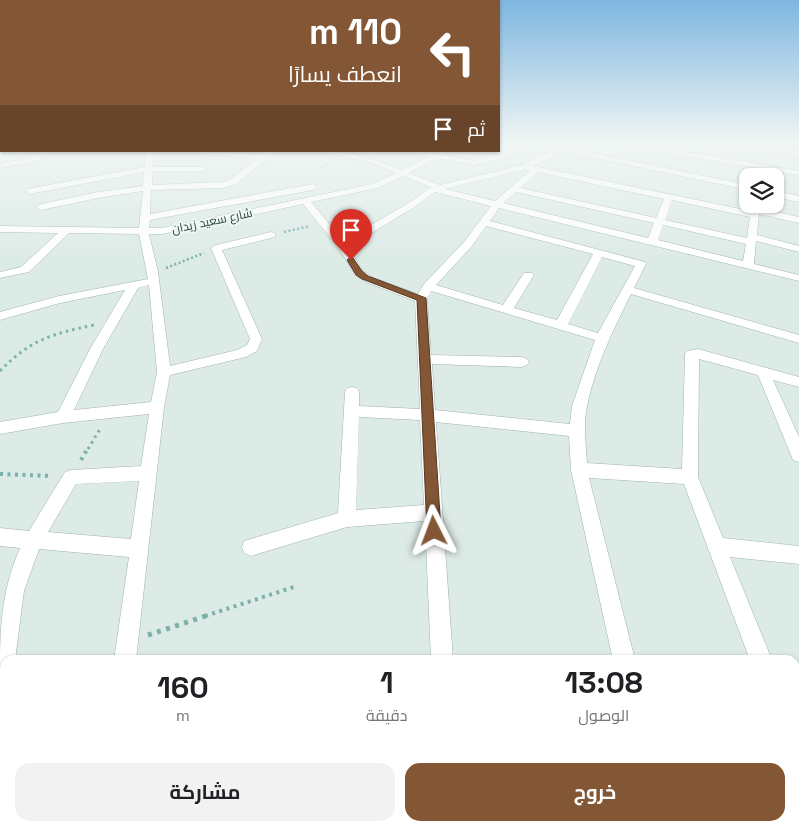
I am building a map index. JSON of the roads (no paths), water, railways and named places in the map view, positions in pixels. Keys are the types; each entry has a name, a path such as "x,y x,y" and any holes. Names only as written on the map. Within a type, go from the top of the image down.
{"street":[{"path":"30,190 76,182"},
{"path":"116,193 118,182"},
{"path":"127,651 157,407 164,372 154,277 144,232 147,182"},
{"path":"41,207 147,188 227,184 233,182"},
{"name":"شارع سعيد زيدان","path":"0,229 144,232 172,230 375,186 384,182"},
{"path":"421,182 436,188 497,204 799,278"},
{"path":"342,246 410,206 436,188 466,182"},
{"path":"442,655 424,359 425,292 468,244 497,204 519,182"},
{"path":"599,182 739,207"},
{"path":"718,182 739,186"},
{"path":"145,218 314,187"},
{"path":"513,189 799,249"},
{"path":"652,242 669,196"},
{"path":"784,196 799,199"},
{"path":"305,201 342,246 359,273 365,278 506,310 602,338"},
{"path":"748,267 756,213"},
{"path":"769,213 799,220"},
{"path":"484,222 641,264 602,338 579,406 577,431 579,470 623,655"},
{"path":"0,275 25,270 66,230"},
{"path":"164,372 248,352 256,339 231,276 216,248 271,235"},
{"path":"560,326 600,253"},
{"path":"506,310 528,275"},
{"path":"0,316 59,300 133,286 154,277"},
{"path":"63,417 84,369 133,286"},
{"path":"628,290 799,339"},
{"path":"759,655 690,477 692,354 698,354 799,382"},
{"path":"424,359 522,362"},
{"path":"763,372 796,439 799,455"},
{"path":"347,519 352,392"},
{"path":"0,428 63,417 157,407"},
{"path":"352,411 428,415 577,431"},
{"path":"579,470 690,477"},
{"path":"5,655 14,590 32,540 71,477 149,473"},
{"path":"251,547 347,519 433,512"},
{"path":"0,537 140,549"},
{"path":"717,546 799,555"}]}
